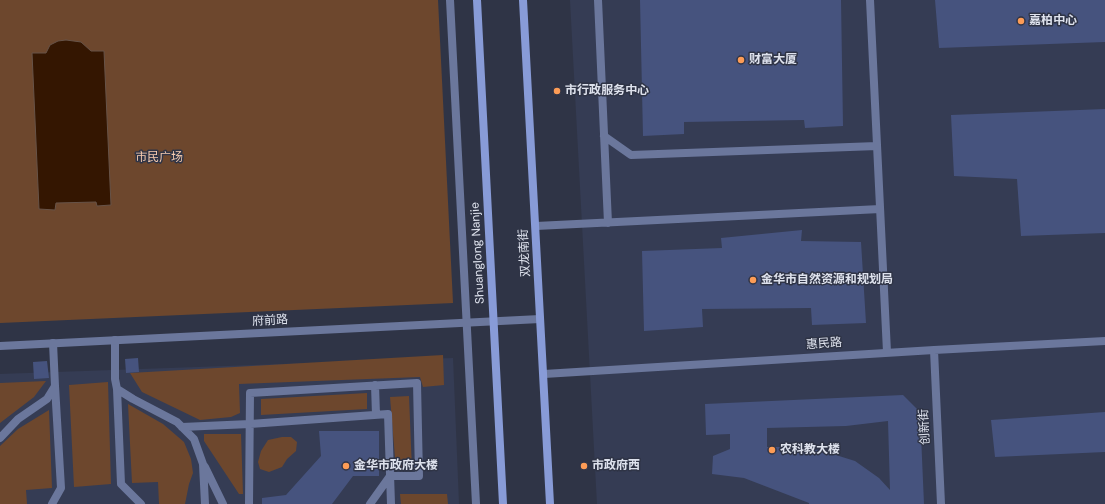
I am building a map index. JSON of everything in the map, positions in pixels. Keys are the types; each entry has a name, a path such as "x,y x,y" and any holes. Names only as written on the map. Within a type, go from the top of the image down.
{"main road":[{"name":"Shuanglong Nanjie","path":"477,0 503,504"},
{"name":"双龙南街","path":"523,0 550,504"}],"street":[{"path":"450,0 476,504"},
{"path":"598,0 608,223"},
{"path":"870,0 887,352"},
{"path":"604,136 630,155 877,146"},
{"path":"536,226 880,209"},
{"name":"府前路","path":"0,346 493,322 540,318"},
{"path":"115,340 115,379 117,389 121,484 141,504"},
{"name":"惠民路","path":"544,374 887,352 1105,341"},
{"path":"52,504 62,488 53,343"},
{"name":"创新街","path":"934,350 941,504"},
{"path":"249,504 250,393 417,383 419,476 390,476"},
{"path":"375,385 376,415"},
{"path":"0,438 18,419 47,399 55,386"},
{"path":"117,389 177,422 194,439 203,464 223,504"},
{"path":"182,427 250,424 388,414 391,504"},
{"path":"203,464 205,504"},
{"path":"370,504 390,476"}],"shaded area":[{"path":"570,0 1105,0 1105,504 597,504"},
{"path":"66,40 81,42 91,51 104,51 111,205 97,206 96,202 56,203 55,210 39,209 32,53 46,53 50,45 58,41"},
{"path":"453,358 459,504 0,504 0,374"}],"green space":[{"name":"市民广场","path":"0,0 438,0 453,303 0,323"},
{"path":"443,355 444,385 423,387 420,377 239,384 240,413 231,417 200,420 142,392 130,373"},
{"path":"46,381 34,397 0,423 0,383"},
{"path":"108,382 111,484 74,487 69,385"},
{"path":"367,393 367,409 261,415 261,399"},
{"path":"409,396 412,470 396,470 390,397"},
{"path":"128,404 163,424 184,442 191,459 193,473 185,504 159,504 158,482 132,483"},
{"path":"49,410 52,488 26,490 27,504 0,504 0,446 18,429"},
{"path":"204,434 241,434 243,494 239,494 204,441"},
{"path":"291,437 297,442 296,451 287,459 282,467 269,472 260,469 258,462 261,451 268,440"},
{"path":"400,494 447,494 448,504 401,504"}],"building":[{"name":"财富大厦","path":"640,0 841,0 843,126 805,128 804,120 684,122 684,134 643,136"},
{"name":"嘉柏中心","path":"935,0 1105,0 1105,42 939,48"},
{"path":"1105,109 1105,233 1021,236 1017,179 954,176 951,115"},
{"name":"金华市自然资源和规划局","path":"802,230 801,241 861,242 866,323 812,325 811,308 702,309 703,327 644,331 642,251 722,248 721,238"},
{"path":"138,358 139,372 126,373 125,359"},
{"path":"47,361 49,378 34,379 33,362"},
{"name":"农科教大楼","path":"903,395 920,412 924,504 809,504 744,478 712,474 713,456 730,449 730,434 706,435 705,404","holes":["888,421 890,490 879,478 855,461 823,451 793,447 767,447 767,428 846,426"]},
{"path":"1105,412 1105,452 995,457 991,420"},
{"name":"金华市政府大楼","path":"319,431 379,431 379,476 353,476 332,504 262,504 262,498 286,495 321,456"}],"place":[{"name":"嘉柏中心","path":"1021,21"},
{"name":"财富大厦","path":"741,60"},
{"name":"市行政服务中心","path":"557,91"},
{"name":"金华市自然资源和规划局","path":"753,280"},
{"name":"农科教大楼","path":"772,450"},
{"name":"金华市政府大楼","path":"346,466"},
{"name":"市政府西","path":"584,466"}]}
